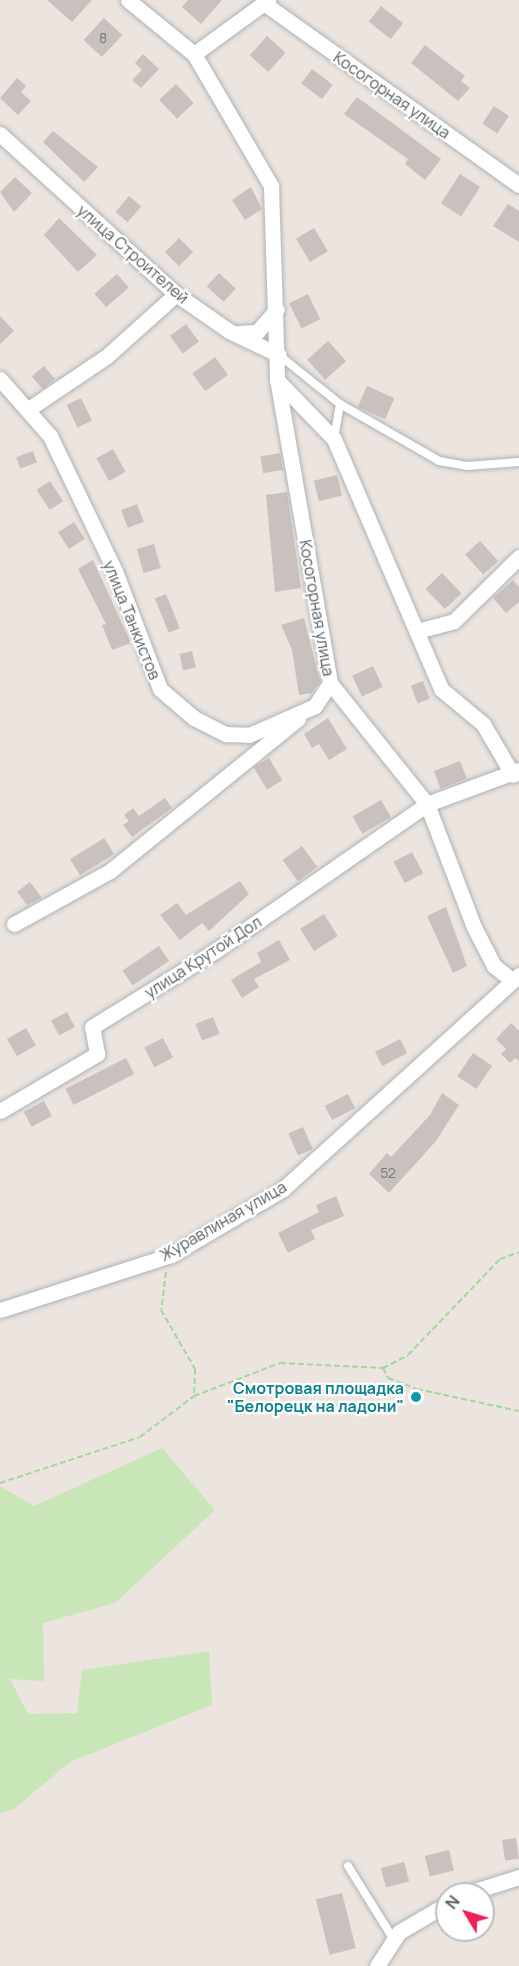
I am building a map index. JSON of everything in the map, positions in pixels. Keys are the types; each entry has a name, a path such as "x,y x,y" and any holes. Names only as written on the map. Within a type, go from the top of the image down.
{"street":[{"path":"128,0 194,54 267,2"},
{"name":"Косогорная улица","path":"267,2 519,185"},
{"name":"Косогорная улица","path":"194,54 271,186 279,355 277,379 330,683 428,804"},
{"name":"улица Строителей","path":"0,134 176,294 229,331 279,355"},
{"path":"30,408 107,356 176,294"},
{"path":"229,331 256,332 277,309"},
{"name":"улица Танкистов","path":"0,379 30,408 50,436 115,571 160,689 194,718 226,734 249,735 315,706"},
{"path":"277,379 334,439 441,689 483,724 516,773"},
{"path":"417,631 454,621 519,557"},
{"path":"14,924 110,871 315,706 330,683"},
{"name":"улица Крутой Дол","path":"0,1111 97,1054 92,1027 215,951 428,804 516,773"},
{"path":"428,804 474,927 494,966 517,978"},
{"name":"Журавлиная улица","path":"0,1310 171,1255 283,1189 517,978"},
{"path":"495,1885 519,1877"},
{"path":"377,1966 394,1940 435,1912"}],"lane":[{"path":"279,355 340,404 439,461 467,466 519,462"},
{"path":"334,439 340,404"},
{"path":"348,1866 394,1940"}],"path":[{"path":"0,1483 140,1437 194,1396 280,1363 383,1368 408,1355 500,1259 519,1252"},
{"path":"171,1255 160,1310 195,1370 194,1396"},
{"path":"383,1368 388,1378 417,1389 519,1411"}],"green space":[{"path":"162,1448 215,1510 115,1603 43,1623 44,1681 10,1679 28,1714 77,1713 82,1670 209,1651 212,1705 70,1762 14,1809 0,1813 0,1486 34,1506"}],"building":[{"path":"47,0 92,0 72,22"},
{"path":"188,0 222,0 201,24 182,7"},
{"path":"381,6 403,23 391,39 369,22"},
{"path":"104,18 122,35 102,57 84,40"},
{"path":"267,36 286,53 268,72 250,55"},
{"path":"425,45 465,76 461,81 470,88 458,101 411,63"},
{"path":"143,54 159,69 141,88 132,80 142,70 135,63"},
{"path":"312,69 333,85 322,99 301,83"},
{"path":"17,78 26,86 21,92 31,101 18,115 0,98"},
{"path":"176,84 194,103 177,119 159,100"},
{"path":"357,97 441,159 425,180 405,164 408,159 344,114"},
{"path":"494,106 509,116 497,133 482,123"},
{"path":"53,131 98,167 84,182 43,142"},
{"path":"460,174 480,187 461,216 441,203"},
{"path":"15,177 32,193 14,212 0,192"},
{"path":"251,187 262,209 245,220 232,200"},
{"path":"129,196 141,206 128,222 116,212"},
{"path":"508,204 519,211 519,242 493,226"},
{"path":"59,218 97,255 78,272 44,235"},
{"path":"314,228 328,251 310,262 296,239"},
{"path":"179,238 193,252 179,266 165,252"},
{"path":"219,273 236,289 224,302 207,286"},
{"path":"117,274 129,288 106,307 94,294"},
{"path":"308,294 320,319 301,328 289,303"},
{"path":"0,316 14,331 0,344"},
{"path":"186,324 199,342 183,354 170,336"},
{"path":"328,341 346,361 325,380 307,360"},
{"path":"215,357 228,375 205,391 192,373"},
{"path":"44,366 55,379 43,389 32,376"},
{"path":"367,386 394,398 385,419 358,407"},
{"path":"81,398 92,420 78,427 67,405"},
{"path":"113,449 126,472 109,481 96,458"},
{"path":"33,451 37,462 20,468 16,457"},
{"path":"280,453 283,470 263,473 260,456"},
{"path":"337,475 342,495 319,501 314,481"},
{"path":"50,481 63,501 50,510 37,490"},
{"path":"287,492 301,588 275,592 266,495"},
{"path":"137,504 144,522 128,528 121,510"},
{"path":"74,522 85,539 69,549 58,532"},
{"path":"480,541 498,561 483,574 465,554"},
{"path":"154,544 161,568 144,573 137,549"},
{"path":"93,560 131,643 112,650 102,625 106,624 78,569"},
{"path":"442,573 461,593 445,609 425,589"},
{"path":"513,580 519,587 519,602 506,613 493,598"},
{"path":"166,594 180,628 169,633 155,598"},
{"path":"304,618 320,681 312,693 299,695 292,650 281,625"},
{"path":"192,651 196,668 183,670 179,654"},
{"path":"373,666 383,687 362,697 352,676"},
{"path":"423,681 430,699 418,703 411,686"},
{"path":"328,718 347,749 329,760 319,744 312,748 304,734"},
{"path":"269,758 282,780 267,790 254,767"},
{"path":"460,761 467,779 441,789 434,771"},
{"path":"165,798 172,808 132,837 123,825 129,821 124,815 133,808 139,816"},
{"path":"381,800 391,817 362,834 352,816"},
{"path":"104,838 114,854 80,875 70,859"},
{"path":"302,846 317,867 298,881 283,860"},
{"path":"412,852 423,873 405,883 393,862"},
{"path":"240,881 249,894 209,931 202,923 180,940 160,915 177,903 186,915"},
{"path":"30,882 42,898 27,905 17,892"},
{"path":"446,907 467,966 453,973 427,916"},
{"path":"324,914 338,936 314,951 300,929"},
{"path":"279,940 290,960 254,979 259,987 242,998 231,980 261,962 257,953"},
{"path":"159,946 169,961 133,986 123,971"},
{"path":"67,1012 75,1027 59,1035 51,1020"},
{"path":"213,1017 220,1034 202,1041 195,1024"},
{"path":"511,1023 519,1031 519,1061 515,1058 510,1063 501,1054 506,1049 496,1039"},
{"path":"26,1028 36,1045 17,1056 7,1039"},
{"path":"163,1038 173,1058 154,1067 144,1048"},
{"path":"400,1039 407,1053 382,1066 375,1052"},
{"path":"473,1053 492,1066 476,1089 457,1076"},
{"path":"126,1058 134,1074 74,1105 65,1089"},
{"path":"442,1093 459,1105 436,1141 389,1193 369,1174 387,1153 391,1157 430,1115"},
{"path":"348,1094 355,1108 332,1120 325,1106"},
{"path":"44,1101 52,1116 32,1127 24,1112"},
{"path":"303,1127 313,1149 298,1155 288,1134"},
{"path":"336,1196 344,1216 311,1230 315,1239 288,1253 278,1233 319,1212 316,1205"},
{"path":"516,1838 519,1859 505,1861 502,1840"},
{"path":"449,1850 454,1870 430,1876 425,1856"},
{"path":"404,1862 409,1881 386,1888 381,1868"},
{"path":"342,1893 356,1948 330,1955 316,1900"}],"place":[{"name":"Смотровая площадка \"Белорецк на ладони\"","path":"416,1397"}]}
